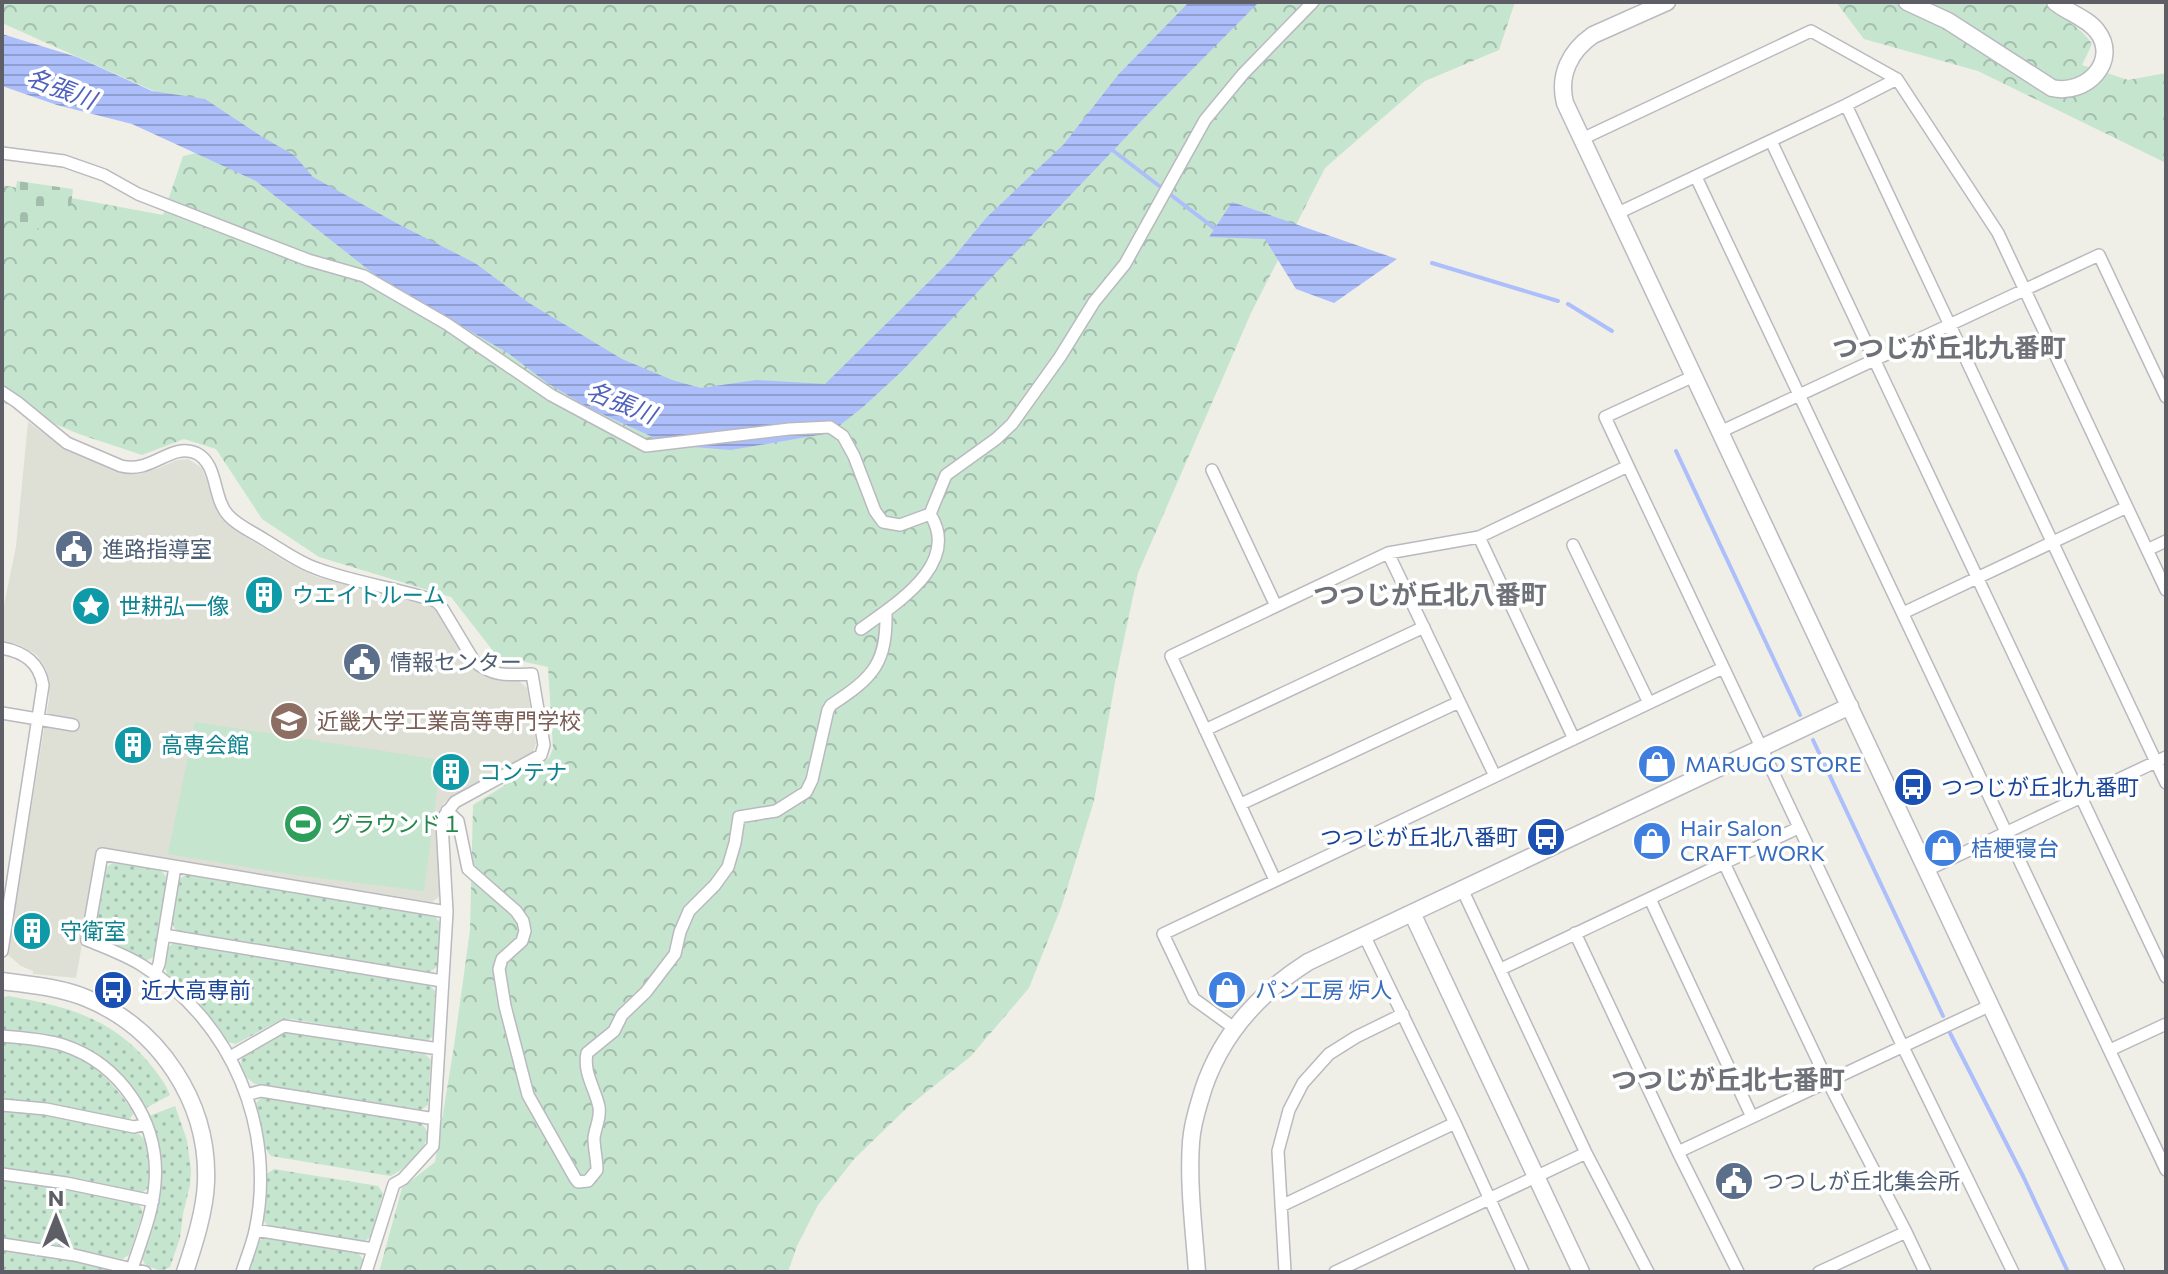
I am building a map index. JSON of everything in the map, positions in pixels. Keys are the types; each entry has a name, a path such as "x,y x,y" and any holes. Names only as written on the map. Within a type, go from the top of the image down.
{"street":[{"path":"2,153 64,161 104,175 138,194 308,260 364,276 447,324 551,395 646,446 830,427 843,436 854,456 875,511 883,522 900,525 930,514 946,475 1012,424 1060,357 1094,302 1125,264 1205,120 1243,74 1313,2"},
{"path":"1667,2 1593,35 1576,50 1565,72 1563,94 1616,214 2116,1272"},
{"path":"1907,2 1948,21 2052,88 2075,89 2086,84 2101,65 2103,45 2092,26 2055,2"},
{"path":"1582,139 1811,31 1897,79 1998,233 2166,590"},
{"path":"1616,214 1897,79"},
{"path":"1846,105 2053,543 2161,759 2166,783"},
{"path":"1771,141 2166,977"},
{"path":"1696,177 2166,1170"},
{"path":"1720,432 2099,255 2165,394"},
{"path":"1694,376 1605,417 1798,828 2013,1272"},
{"path":"2,392 67,443 121,466 146,466 179,450 196,453 208,463 223,508 237,523 317,569 436,601 474,661 481,667 501,675 532,674 544,745 541,755 455,802 442,823 447,912 433,1146 403,1179 394,1184 366,1272"},
{"path":"1275,880 1171,656 1388,553 1479,537 1628,466"},
{"path":"1212,470 1276,606"},
{"path":"1903,613 2127,507"},
{"path":"861,629 924,577 934,562 939,533 930,514"},
{"path":"1479,537 1574,739"},
{"path":"2147,550 2166,541"},
{"path":"1573,545 1649,703"},
{"path":"1388,553 1495,776"},
{"path":"447,811 458,821 468,869 516,911 523,921 525,931 522,941 505,955 499,969 518,1059 528,1095 545,1127 578,1182 588,1181 597,1170 594,1136 600,1116 588,1079 587,1053 614,1031 622,1015 646,992 675,954 689,911 728,867 739,817 780,809 809,788 828,710 861,684 880,659 886,642 886,611"},
{"path":"1205,730 1424,627"},
{"path":"2,648 24,655 37,668 43,685 2,951"},
{"path":"1234,1028 1194,999 1163,934 1723,668"},
{"path":"1241,804 1459,702"},
{"path":"1197,1272 1190,1182 1191,1139 1197,1109 1210,1071 1234,1028 1263,995 1308,962 1850,706"},
{"path":"2,713 73,725"},
{"path":"1927,870 2161,759"},
{"path":"1501,969 1798,828"},
{"path":"242,1272 255,1230 260,1164 256,1130 246,1095 230,1057 210,1027 181,995 127,957 87,940 102,854 447,912"},
{"path":"1724,863 1828,1082 1925,1272"},
{"path":"155,974 175,867"},
{"path":"1462,889 1586,1153 1648,1272"},
{"path":"1650,899 1752,1117"},
{"path":"1412,913 1581,1272"},
{"path":"1575,933 1738,1272"},
{"path":"164,935 442,981"},
{"path":"1364,935 1523,1272"},
{"path":"2,981 71,992 100,1004 142,1033 173,1068 198,1119 206,1165 206,1186 194,1246 185,1272"},
{"path":"1678,1152 1991,1005"},
{"path":"1285,1272 1278,1151 1289,1110 1303,1083 1329,1054 1403,1014"},
{"path":"2110,1050 2166,1024"},
{"path":"230,1057 284,1026 439,1049"},
{"path":"2,1036 51,1042 89,1057 106,1068 133,1097 152,1138 155,1164 153,1201 131,1270"},
{"path":"246,1095 261,1091 435,1119"},
{"path":"2,1105 46,1109 134,1127 146,1124"},
{"path":"1281,1206 1455,1123"},
{"path":"1335,1272 1586,1153"},
{"path":"2,1174 66,1183 153,1201"},
{"path":"255,1230 373,1249"},
{"path":"1819,1272 1834,1269 1906,1232"},
{"path":"2,1244 74,1255 145,1272"}],"shaded area":[{"name":"近畿大学工業高等専門学校","path":"28,422 66,449 121,473 138,474 188,459 202,468 218,512 228,524 251,540 314,576 432,607 480,674 499,681 519,681 527,688 536,743 533,752 446,801 441,807 436,821 440,896 432,902 99,848 76,978 33,974 7,954 49,699 46,669 37,655 20,645 2,641 2,615 16,546"}],"green space":[{"path":"2,2 1515,2 1499,50 1425,81 1325,168 1251,313 1138,573 1094,801 1062,905 1029,988 971,1056 908,1107 855,1158 818,1205 797,1246 788,1272 379,1272 402,1188 435,1162 470,930 473,805 549,758 553,749 548,667 497,656 451,597 319,557 262,519 216,449 184,439 142,455 79,434 2,402 2,185 163,215 183,156 261,139 2,23"},
{"path":"1836,2 2043,2 2082,32 2092,44 2082,65 2128,80 2166,73 2166,163 1978,71 1864,39"},
{"path":"17,181 73,189 70,214 47,210 38,230 12,219"},
{"name":"グラウンド１","path":"195,722 441,760 424,891 295,875 168,854"},
{"path":"113,863 161,870 167,878 154,957 145,961 100,940 95,931 105,868"},
{"path":"187,874 433,915 440,922 438,966 430,972 177,932 172,924 178,880"},
{"path":"175,942 428,984 435,991 433,1036 426,1042 291,1019 275,1023 236,1044 228,1042 198,1003 168,977 165,968 167,948"},
{"path":"8,996 49,1004 103,1024 135,1048 159,1075 170,1095 146,1108 117,1070 85,1048 48,1037 2,1030 3,998"},
{"path":"287,1031 425,1054 431,1060 428,1105 421,1110 255,1084 240,1066 243,1055"},
{"path":"2,1042 45,1048 78,1058 106,1078 134,1113 129,1120 50,1104 2,1099"},
{"path":"263,1096 420,1122 426,1130 427,1139 414,1158 390,1176 271,1156 263,1140 255,1104"},
{"path":"175,1106 187,1140 190,1185 180,1238 170,1267 162,1271 146,1266 141,1257 158,1203 161,1172 156,1137 149,1116"},
{"path":"2,1110 76,1119 139,1134 146,1141 151,1164 149,1188 141,1193 67,1177 2,1168"},
{"path":"274,1169 378,1186 383,1193 371,1237 363,1242 268,1226 262,1219 265,1175"},
{"path":"2,1180 43,1184 139,1204 143,1212 129,1255 122,1259 2,1238"},
{"path":"264,1238 358,1252 363,1260 360,1272 248,1272 257,1242"},
{"path":"2,1250 50,1256 118,1272 2,1272"}],"water":[{"name":"名張川","path":"1189,2 1259,2 901,372 863,407 830,433 731,450 693,447 657,439 589,408 546,382 508,353 379,278 256,181 132,124 57,105 2,86 2,34 77,57 152,91 205,99 294,155 313,177 475,263 529,303 622,359 672,380 701,388 756,380 825,384 953,258 986,218 1064,144 1118,75"},
{"path":"1232,202 1397,259 1334,303 1296,289 1265,239 1209,237"}],"waterway":[{"path":"1111,149 1214,228"},
{"path":"1432,263 1558,301"},
{"path":"1568,304 1612,331"},
{"path":"1676,451 1800,715"},
{"path":"1813,740 1943,1016"},
{"path":"1950,1033 2068,1272"}],"place":[{"name":"進路指導室","path":"74,549"},
{"name":"ウエイトルーム","path":"264,595"},
{"name":"世耕弘一像","path":"91,606"},
{"name":"情報センター","path":"362,662"},
{"name":"近畿大学工業高等専門学校","path":"289,721"},
{"name":"高専会館","path":"133,745"},
{"name":"MARUGO STORE","path":"1657,764"},
{"name":"コンテナ","path":"451,772"},
{"name":"つつじが丘北九番町","path":"1913,787"},
{"name":"グラウンド１","path":"303,824"},
{"name":"つつじが丘北八番町","path":"1546,837"},
{"name":"Hair Salon CRAFT WORK","path":"1652,841"},
{"name":"桔梗寝台","path":"1943,848"},
{"name":"守衛室","path":"32,931"},
{"name":"近大高専前","path":"113,990"},
{"name":"パン工房 炉人","path":"1227,990"},
{"name":"つつしが丘北集会所","path":"1734,1181"}],"district":[{"name":"つつじが丘北九番町","path":"1949,348"},
{"name":"つつじが丘北八番町","path":"1430,595"},
{"name":"つつじが丘北七番町","path":"1728,1080"}]}
